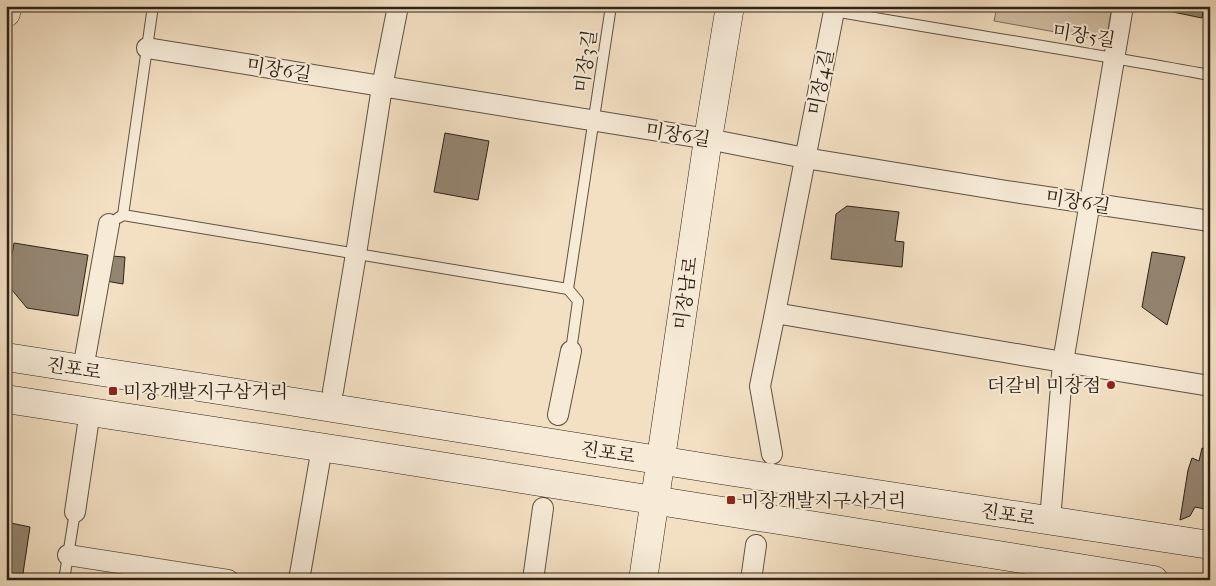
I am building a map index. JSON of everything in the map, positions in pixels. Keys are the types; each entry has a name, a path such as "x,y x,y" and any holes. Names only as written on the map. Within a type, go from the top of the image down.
{"street":[{"path":"6,13 7,6"},
{"path":"333,391 382,86 398,6"},
{"name":"미장남로","path":"643,580 708,139 730,6"},
{"path":"1051,508 1063,362 1123,6"},
{"name":"미장4길","path":"772,454 760,386 835,9"},
{"name":"미장6길","path":"147,48 708,139 805,158 1210,221"},
{"path":"83,369 116,219"},
{"path":"775,313 1210,386"},
{"path":"558,415 571,351"},
{"name":"진포로","path":"6,357 1210,545"},
{"path":"6,399 1154,580"},
{"path":"75,512 90,411"},
{"path":"299,580 320,460"},
{"path":"533,580 543,508"},
{"path":"751,580 756,545"},
{"path":"68,555 228,580"}],"lane":[{"path":"153,6 116,219 356,254 568,289 578,302 571,351"},
{"name":"미장3길","path":"568,289 611,6"},
{"name":"미장5길","path":"835,9 994,39 1114,57 1210,76"},
{"path":"64,580 75,512"}],"shaded area":[{"path":"997,6 1112,6 1106,41 994,21"}],"building":[{"path":"1160,6 1204,6 1202,18 1168,11"},
{"path":"445,133 489,141 478,200 434,192"},
{"path":"847,206 899,212 895,241 904,242 902,267 831,259 836,214"},
{"path":"14,243 88,255 78,316 27,308 7,284"},
{"path":"1152,252 1185,257 1167,325 1142,307"},
{"path":"111,256 125,257 123,284 106,281"},
{"path":"1202,448 1210,450 1210,510 1195,507 1190,516 1180,520 1188,470 1192,458 1199,461"},
{"path":"6,522 30,527 22,580 6,580"}],"place":[{"name":"더갈비 미장점","path":"1111,385"},
{"name":"미장개발지구삼거리","path":"113,391"},
{"name":"미장개발지구사거리","path":"731,500"}]}
